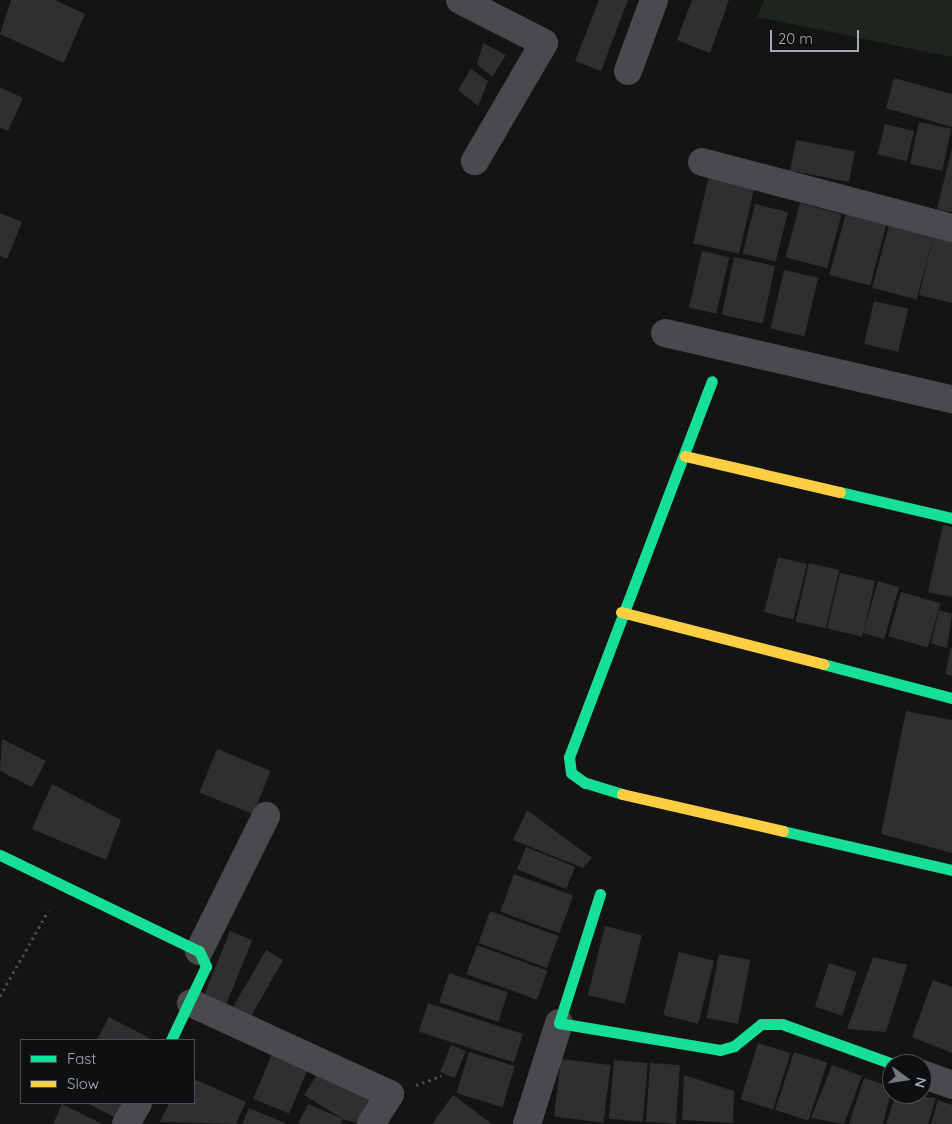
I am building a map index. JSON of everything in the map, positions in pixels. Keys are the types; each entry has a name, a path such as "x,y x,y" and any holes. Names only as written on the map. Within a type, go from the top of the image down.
{"street":[{"path":"460,0 544,43 475,161"},
{"path":"628,70 654,0"},
{"path":"702,162 952,228"},
{"path":"665,333 952,399"},
{"path":"712,381 685,456 621,612 568,757 577,779 952,870"},
{"path":"685,456 952,518"},
{"path":"621,612 952,698"},
{"path":"199,951 266,816"},
{"path":"0,855 62,887 199,951 206,966 191,1003 172,1039"},
{"path":"527,1124 600,894"},
{"path":"191,1003 390,1094 371,1124"},
{"path":"558,1023 720,1050 734,1046 761,1024 782,1024 882,1060"},
{"path":"932,1078 952,1085"},
{"path":"126,1124 137,1104"}],"path":[{"path":"0,996 62,887"}],"shaded area":[{"path":"764,0 952,0 952,57 757,17"}],"building":[{"path":"11,0 55,0 85,14 64,63 0,34"},
{"path":"599,0 628,0 601,71 575,61"},
{"path":"692,0 729,0 710,53 677,40"},
{"path":"483,43 506,55 492,77 477,64"},
{"path":"471,69 488,81 478,106 458,90"},
{"path":"894,78 952,94 952,127 886,108"},
{"path":"0,87 23,98 8,131 0,127"},
{"path":"919,122 951,129 942,171 910,164"},
{"path":"885,124 914,131 907,161 878,154"},
{"path":"796,140 855,151 849,182 790,170"},
{"path":"952,148 952,212 937,209"},
{"path":"709,175 755,186 739,254 693,243"},
{"path":"800,203 842,214 827,268 786,257"},
{"path":"755,204 788,212 776,262 743,253"},
{"path":"0,213 22,222 7,259 0,256"},
{"path":"846,213 887,224 870,286 829,275"},
{"path":"890,221 934,233 917,300 872,288"},
{"path":"935,231 952,236 952,303 919,295"},
{"path":"702,251 729,257 716,314 689,308"},
{"path":"734,257 775,266 763,323 722,315"},
{"path":"784,270 818,278 805,336 771,328"},
{"path":"874,301 908,309 898,352 864,344"},
{"path":"943,525 952,527 952,597 928,592"},
{"path":"778,557 807,564 793,620 764,612"},
{"path":"809,563 839,570 826,628 796,621"},
{"path":"840,573 875,581 862,637 827,629"},
{"path":"878,581 899,587 884,639 863,633"},
{"path":"901,592 940,603 928,648 888,636"},
{"path":"939,610 952,614 947,648 931,643"},
{"path":"952,649 952,676 945,674"},
{"path":"906,711 952,720 952,853 881,834"},
{"path":"2,739 46,761 32,787 0,771"},
{"path":"217,749 271,771 253,814 199,793"},
{"path":"52,784 121,820 106,860 32,829"},
{"path":"527,810 592,858 583,868 513,840"},
{"path":"526,847 575,867 566,889 517,869"},
{"path":"514,874 573,896 560,933 500,912"},
{"path":"490,911 559,936 547,968 478,943"},
{"path":"605,926 642,935 625,1004 588,995"},
{"path":"230,931 252,940 226,1005 204,996"},
{"path":"477,945 547,971 537,1000 466,974"},
{"path":"266,950 283,960 250,1017 233,1007"},
{"path":"679,952 714,961 698,1024 663,1015"},
{"path":"719,954 750,960 738,1024 707,1018"},
{"path":"873,957 907,965 886,1032 847,1029"},
{"path":"829,963 857,972 842,1016 815,1007"},
{"path":"449,973 508,992 498,1022 439,1002"},
{"path":"933,980 952,987 952,1053 912,1037"},
{"path":"428,1003 523,1034 514,1062 419,1032"},
{"path":"109,1017 151,1039 98,1039"},
{"path":"758,1043 791,1053 773,1109 741,1099"},
{"path":"451,1045 466,1051 455,1078 440,1072"},
{"path":"275,1047 311,1062 289,1114 253,1099"},
{"path":"469,1052 515,1066 502,1107 456,1093"},
{"path":"794,1052 827,1063 808,1121 775,1110"},
{"path":"561,1059 611,1065 604,1123 554,1117"},
{"path":"614,1060 648,1063 643,1122 609,1119"},
{"path":"650,1063 680,1065 676,1124 646,1122"},
{"path":"832,1065 862,1076 844,1124 811,1118"},
{"path":"320,1070 379,1101 360,1124 343,1119 304,1095"},
{"path":"684,1075 734,1091 733,1123 682,1120"},
{"path":"864,1078 882,1084 882,1104 888,1104 883,1124 849,1124"},
{"path":"195,1079 246,1102 236,1124 160,1122 169,1104 195,1104"},
{"path":"453,1095 492,1124 432,1124"},
{"path":"932,1098 936,1098 928,1124 886,1124 893,1104 932,1104"},
{"path":"938,1100 952,1105 952,1124 931,1124"},
{"path":"62,1104 102,1124 53,1124"},
{"path":"89,1104 123,1104 114,1117"},
{"path":"308,1104 343,1119 341,1124 298,1124"},
{"path":"249,1108 287,1124 242,1124"}],"traffic: fast":[{"path":"622,794 585,783 571,773 569,757 712,381"},
{"path":"840,492 952,518"},
{"path":"823,664 952,698"},
{"path":"783,831 952,870"},
{"path":"0,855 199,951 206,966 171,1039"},
{"path":"600,894 559,1023 720,1050 734,1046 761,1024 782,1024 882,1060"}],"traffic: slow":[{"path":"685,456 840,492"},
{"path":"621,612 823,664"},
{"path":"622,794 783,831"}]}
